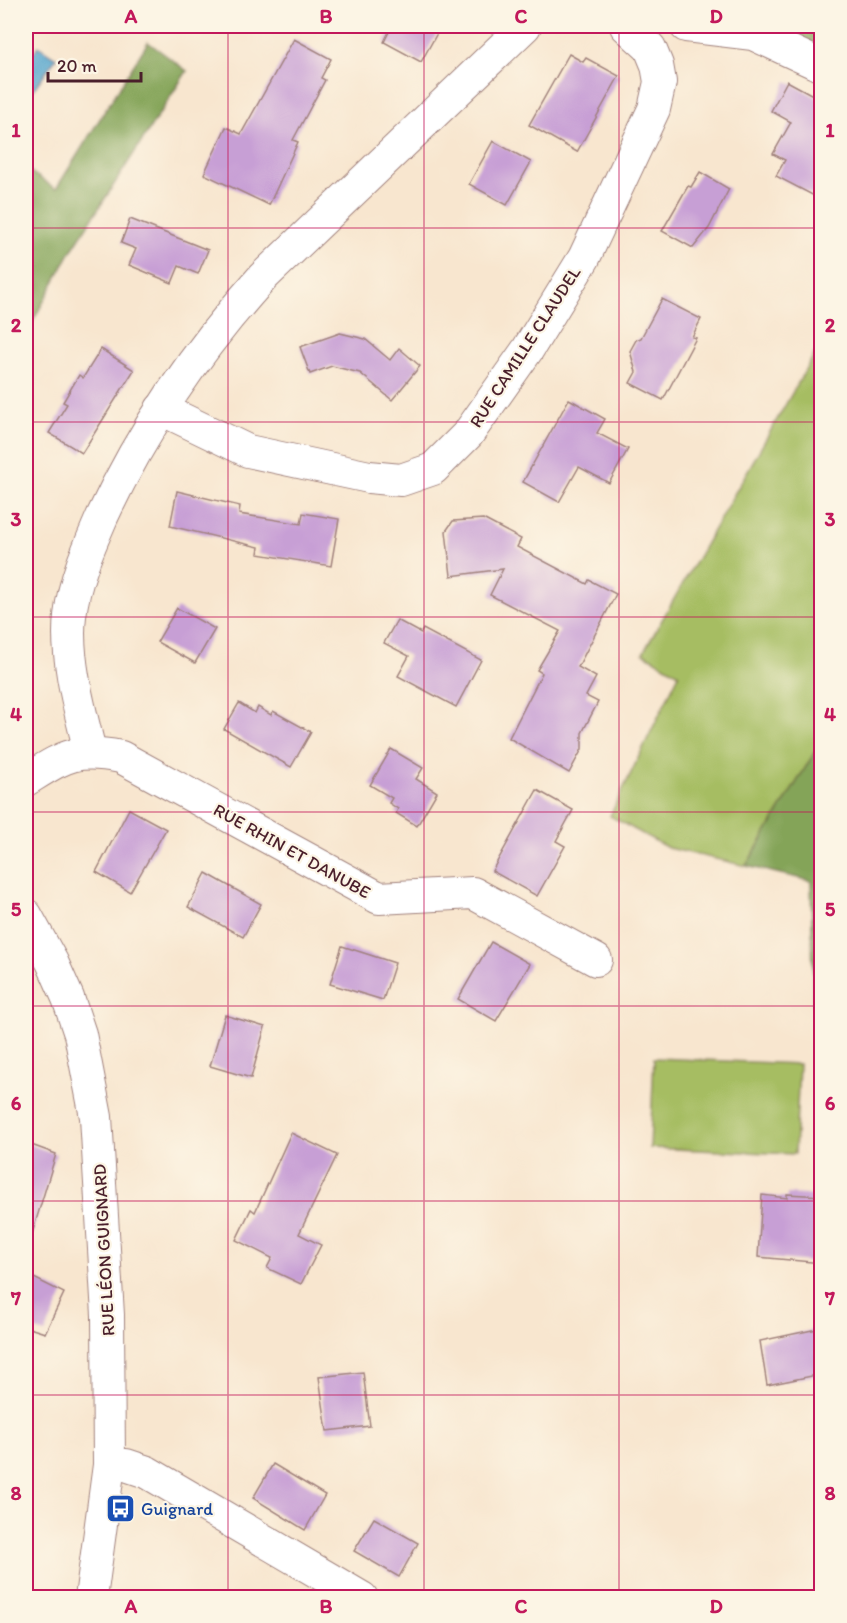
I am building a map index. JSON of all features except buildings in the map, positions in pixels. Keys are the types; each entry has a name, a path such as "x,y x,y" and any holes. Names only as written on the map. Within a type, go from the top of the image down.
{"street":[{"path":"90,751 79,704 70,647 69,618 75,583 126,466 161,409 225,319 263,277 525,26"},
{"name":"RUE CAMILLE CLAUDEL","path":"161,409 248,450 369,477 401,480 433,470 468,434 528,349 584,258 654,109 660,82 657,65 650,48 626,26"},
{"path":"686,26 753,34 822,66"},
{"name":"RUE RHIN ET DANUBE","path":"26,780 60,759 90,751 121,757 379,898 473,893 596,960"},
{"name":"RUE LÉON GUIGNARD","path":"26,915 52,962 68,998 90,1075 96,1118 106,1255 109,1465 91,1598"},
{"path":"109,1465 126,1465 147,1472 362,1598"}],"green space":[{"path":"765,26 821,26 821,55"},
{"path":"148,42 187,71 70,253 26,334 26,169 56,189"},
{"path":"821,343 821,742 746,866 668,848 610,816 679,674 643,653"},
{"path":"821,742 822,1170 817,1170 811,881 746,866"},
{"path":"654,1058 799,1064 795,1154 650,1148"}],"water":[{"path":"38,46 56,58 31,93 26,90 26,64"}],"place":[{"name":"Guignard","path":"120,1509"}]}
